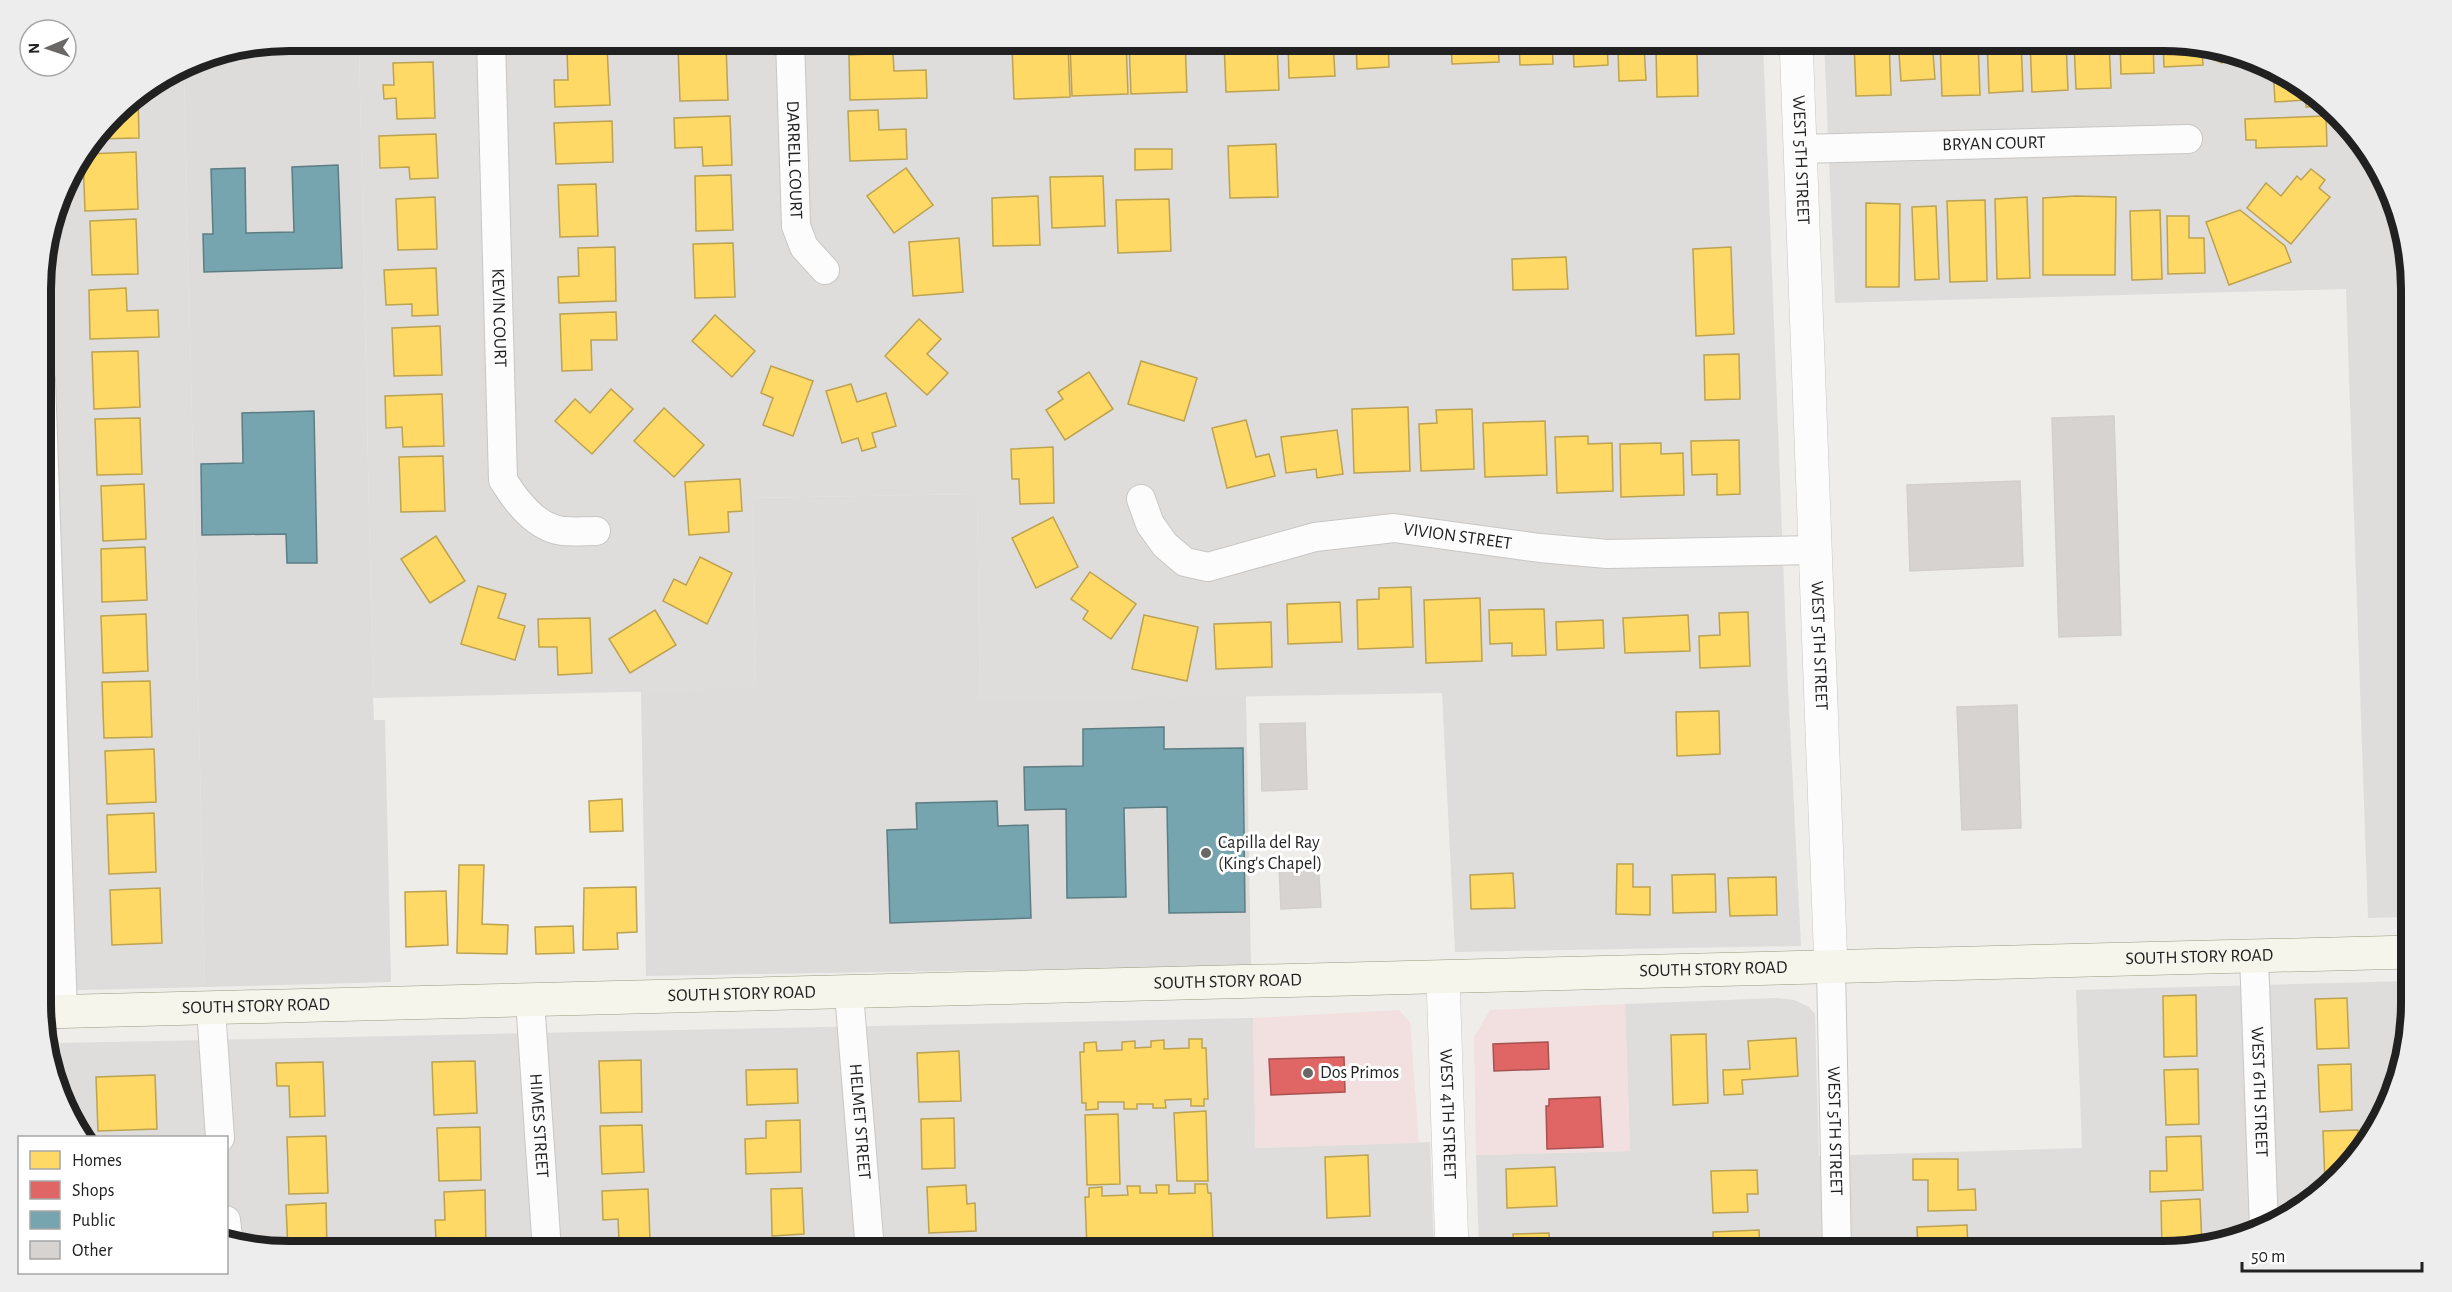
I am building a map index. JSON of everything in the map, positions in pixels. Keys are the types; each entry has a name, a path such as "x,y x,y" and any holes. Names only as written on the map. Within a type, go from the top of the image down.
{"main road":[{"name":"SOUTH STORY ROAD","path":"53,1012 1831,969 2401,952"}],"street":[{"name":"KEVIN COURT","path":"491,51 503,480 516,501 532,516 560,531 596,531"},
{"name":"DARRELL COURT","path":"790,51 796,226 804,247 825,270"},
{"name":"WEST 5TH STREET","path":"1796,51 1831,969 1837,1241"},
{"name":"BRYAN COURT","path":"1800,148 2188,139"},
{"name":"VIVION STREET","path":"1141,499 1150,524 1165,545 1185,562 1208,567 1315,537 1394,528 1540,549 1608,554 1815,550"},
{"path":"51,907 53,1012"},
{"name":"WEST 6TH STREET","path":"2254,956 2264,1218"},
{"name":"WEST 4TH STREET","path":"1443,978 1452,1241"},
{"name":"HELMET STREET","path":"849,993 869,1241"},
{"name":"HIMES STREET","path":"530,1000 546,1241"},
{"path":"211,1009 220,1136"}],"shaded area":[{"path":"359,51 1763,51 1788,687 1801,946 1455,952 1442,693 980,701 977,494 753,498 756,689 373,698"},
{"path":"359,51 373,698 374,720 385,720 391,982 205,987 184,76 227,59 258,53"},
{"path":"1824,51 2163,51 2194,53 2240,64 2282,83 2308,100 2342,132 2361,157 2383,198 2393,227 2399,258 2401,289 2401,917 2368,918 2346,289 1835,303"},
{"path":"184,76 205,987 51,991 51,289 53,258 59,227 69,198 100,144 144,100"},
{"path":"977,494 980,700 1246,696 1251,966 646,976 641,691 756,688 753,498"},
{"path":"2401,981 2399,1034 2393,1065 2383,1094 2361,1135 2342,1160 2320,1182 2295,1201 2254,1223 2225,1233 2194,1239 2163,1241 1479,1241 1476,1155 1630,1151 1625,1004 1777,998 1794,1000 1809,1007 1815,1014 1819,1156 2082,1148 2076,990"},
{"path":"1625,1004 1630,1151 1476,1155 1474,1037 1490,1010"},
{"path":"1399,1010 1410,1022 1419,1143 1255,1148 1253,1018"},
{"path":"1253,1018 1256,1148 1430,1142 1434,1241 289,1241 258,1239 228,1233 228,1136 92,1136 64,1080 61,1072 60,1043"}],"building: Homes":[{"path":"567,51 607,51 610,105 555,107 554,80 568,80"},
{"path":"678,51 726,51 728,100 680,101"},
{"path":"1012,51 1068,51 1070,97 1014,99"},
{"path":"1070,51 1126,51 1128,94 1072,96"},
{"path":"1129,51 1185,51 1187,92 1131,94"},
{"path":"1224,51 1277,51 1279,90 1226,92"},
{"path":"1288,51 1334,51 1335,76 1289,78"},
{"path":"1356,51 1388,51 1389,67 1357,69"},
{"path":"1451,51 1498,51 1499,62 1452,64"},
{"path":"1519,51 1552,51 1553,64 1520,65"},
{"path":"1573,51 1607,51 1608,65 1574,67"},
{"path":"1618,51 1644,51 1646,80 1619,81"},
{"path":"1656,51 1697,51 1698,96 1657,97"},
{"path":"1854,51 1889,51 1891,95 1856,96"},
{"path":"1899,51 1933,51 1935,79 1901,81"},
{"path":"1940,51 1978,51 1980,95 1942,96"},
{"path":"1987,51 2021,51 2023,91 1989,93"},
{"path":"2030,51 2066,51 2068,90 2032,92"},
{"path":"2074,51 2109,51 2111,88 2076,89"},
{"path":"2120,51 2153,51 2154,73 2121,74"},
{"path":"2163,51 2202,55 2203,65 2164,67"},
{"path":"893,53 894,71 926,70 927,98 850,100 849,55"},
{"path":"2202,55 2224,59 2222,63"},
{"path":"433,62 435,118 397,119 396,98 384,99 383,85 394,85 393,63"},
{"path":"2274,79 2295,91 2316,106 2306,107 2306,100 2275,102"},
{"path":"138,105 139,138 104,139"},
{"path":"878,110 879,130 906,129 907,159 850,161 848,111"},
{"path":"730,116 732,165 703,166 702,147 675,148 674,118"},
{"path":"2326,116 2327,146 2256,148 2256,140 2246,140 2245,119"},
{"path":"612,121 613,162 556,164 554,123"},
{"path":"436,134 438,178 410,179 409,167 380,168 379,136"},
{"path":"1276,144 1278,197 1230,198 1228,146"},
{"path":"1135,149 1172,149 1172,169 1135,170"},
{"path":"136,152 138,209 85,211 83,169 93,154"},
{"path":"906,168 933,205 894,233 867,196"},
{"path":"2311,169 2325,180 2319,188 2330,197 2291,244 2247,208 2266,183 2281,196 2297,176 2301,180"},
{"path":"731,175 733,230 696,231 695,176"},
{"path":"1103,176 1105,226 1052,228 1050,177"},
{"path":"596,184 598,236 560,237 558,185"},
{"path":"1038,196 1040,245 993,246 992,198"},
{"path":"435,197 437,249 398,250 396,199"},
{"path":"2027,197 2030,278 1997,279 1995,199"},
{"path":"2116,197 2115,275 2043,275 2043,198"},
{"path":"1169,199 1171,251 1118,253 1116,200"},
{"path":"1985,200 1987,281 1950,282 1947,201"},
{"path":"1866,203 1900,204 1899,287 1866,287"},
{"path":"1936,206 1939,279 1915,280 1912,207"},
{"path":"2160,210 2162,279 2132,280 2130,211"},
{"path":"2240,210 2285,246 2291,262 2229,285 2206,222"},
{"path":"2167,216 2189,216 2189,238 2204,238 2205,273 2168,274"},
{"path":"136,219 138,274 92,275 90,221"},
{"path":"959,238 963,292 913,296 909,242"},
{"path":"733,243 735,297 695,298 693,244"},
{"path":"615,247 616,301 559,303 558,277 579,276 578,248"},
{"path":"1731,247 1734,334 1696,336 1693,249"},
{"path":"1566,257 1568,289 1513,290 1512,259"},
{"path":"436,268 438,315 412,316 412,304 386,305 384,270"},
{"path":"126,288 127,311 158,310 159,337 90,339 89,290"},
{"path":"616,312 617,340 591,340 592,370 562,371 560,314"},
{"path":"715,315 755,351 732,377 692,341"},
{"path":"919,319 941,339 927,354 948,373 927,395 885,356"},
{"path":"440,326 442,375 394,376 392,328"},
{"path":"138,351 140,407 94,409 92,352"},
{"path":"1739,354 1740,399 1705,400 1704,355"},
{"path":"1141,361 1197,378 1184,421 1128,404"},
{"path":"771,366 813,381 793,436 763,425 773,398 761,393"},
{"path":"1089,372 1113,409 1065,440 1046,410 1063,399 1058,392"},
{"path":"851,384 857,402 886,393 896,426 872,433 876,447 862,451 858,438 842,443 826,391"},
{"path":"611,389 633,409 592,454 555,421 575,399 590,413"},
{"path":"442,394 444,446 403,447 402,427 386,428 385,396"},
{"path":"1408,407 1410,471 1354,473 1352,409"},
{"path":"664,408 704,445 674,477 634,441"},
{"path":"1472,409 1474,469 1421,471 1419,424 1437,423 1436,410"},
{"path":"140,418 142,474 97,475 95,419"},
{"path":"1246,420 1256,457 1269,454 1275,476 1227,488 1212,428"},
{"path":"1545,421 1547,475 1485,477 1483,423"},
{"path":"1337,430 1343,474 1317,478 1316,469 1286,473 1281,437"},
{"path":"1588,436 1588,444 1612,443 1613,491 1557,493 1555,437"},
{"path":"1739,440 1740,494 1717,495 1717,474 1692,475 1691,441"},
{"path":"1661,443 1661,454 1683,453 1684,495 1621,497 1620,444"},
{"path":"1053,447 1054,503 1020,504 1019,479 1012,479 1011,449"},
{"path":"443,456 445,511 401,512 399,457"},
{"path":"740,479 742,511 728,512 729,532 689,535 685,482"},
{"path":"144,484 146,539 103,541 101,486"},
{"path":"1053,517 1078,567 1036,588 1012,538"},
{"path":"436,536 465,581 430,603 401,559"},
{"path":"145,547 147,600 102,602 101,549"},
{"path":"700,557 732,573 707,624 663,601 674,579 686,585"},
{"path":"1090,572 1136,604 1111,639 1083,619 1088,611 1071,599"},
{"path":"478,586 506,594 498,618 525,626 515,660 461,644"},
{"path":"1411,587 1413,647 1358,649 1357,600 1379,599 1379,588"},
{"path":"1480,598 1482,661 1426,663 1424,600"},
{"path":"1340,602 1342,642 1288,644 1287,604"},
{"path":"1544,609 1546,655 1512,656 1512,643 1490,644 1489,610"},
{"path":"655,610 676,645 630,673 609,639"},
{"path":"1748,612 1750,666 1700,668 1699,636 1720,635 1719,613"},
{"path":"146,614 148,671 103,673 101,616"},
{"path":"1144,615 1198,627 1187,681 1132,669"},
{"path":"1688,615 1690,651 1625,653 1623,618"},
{"path":"590,618 592,673 558,675 557,647 539,647 538,619"},
{"path":"1603,620 1604,648 1557,650 1556,622"},
{"path":"1271,622 1272,667 1216,669 1214,624"},
{"path":"150,681 152,737 104,738 102,682"},
{"path":"1719,711 1720,754 1677,756 1676,712"},
{"path":"154,749 156,802 107,804 105,751"},
{"path":"622,799 623,831 590,832 589,801"},
{"path":"154,813 156,872 109,874 107,815"},
{"path":"1617,864 1633,864 1633,887 1650,887 1650,915 1616,914"},
{"path":"459,865 484,865 482,924 508,925 507,954 457,953"},
{"path":"1513,873 1515,908 1471,909 1470,875"},
{"path":"1715,874 1716,912 1673,913 1672,875"},
{"path":"1776,877 1777,915 1730,916 1728,878"},
{"path":"636,887 637,932 617,933 618,949 583,950 584,888"},
{"path":"160,888 162,943 112,945 110,890"},
{"path":"446,891 448,945 406,947 405,892"},
{"path":"573,926 574,953 536,954 535,927"},
{"path":"2196,995 2197,1056 2164,1057 2163,996"},
{"path":"2347,998 2349,1048 2317,1049 2315,999"},
{"path":"1706,1034 1708,1103 1673,1105 1671,1035"},
{"path":"1796,1038 1798,1076 1742,1080 1743,1094 1724,1095 1723,1070 1750,1069 1748,1041"},
{"path":"1189,1039 1202,1039 1202,1048 1206,1048 1208,1099 1204,1099 1204,1106 1191,1106 1191,1099 1165,1100 1166,1108 1153,1108 1153,1104 1137,1104 1137,1109 1124,1109 1124,1102 1098,1102 1098,1109 1086,1110 1086,1103 1082,1103 1080,1052 1084,1052 1084,1043 1096,1042 1097,1051 1122,1050 1122,1042 1135,1041 1135,1048 1151,1047 1151,1041 1164,1040 1164,1049 1189,1048"},
{"path":"959,1051 961,1101 919,1102 917,1053"},
{"path":"641,1060 642,1112 601,1113 599,1061"},
{"path":"475,1061 477,1113 434,1115 432,1062"},
{"path":"323,1062 325,1116 290,1117 289,1086 277,1086 276,1063"},
{"path":"2351,1064 2352,1110 2320,1112 2318,1065"},
{"path":"797,1069 798,1103 747,1105 746,1070"},
{"path":"2198,1069 2199,1124 2166,1125 2164,1070"},
{"path":"155,1075 157,1129 98,1131 96,1077"},
{"path":"1206,1111 1208,1181 1177,1181 1174,1113"},
{"path":"1118,1114 1120,1184 1087,1185 1085,1115"},
{"path":"954,1118 955,1168 922,1169 921,1119"},
{"path":"800,1120 801,1172 746,1174 745,1139 766,1138 766,1121"},
{"path":"642,1125 644,1172 602,1174 600,1126"},
{"path":"480,1127 481,1180 439,1181 437,1128"},
{"path":"2358,1130 2358,1139 2325,1177 2323,1131"},
{"path":"326,1136 328,1193 289,1194 287,1137"},
{"path":"2201,1136 2203,1190 2150,1192 2150,1171 2167,1171 2166,1137"},
{"path":"1368,1155 1370,1216 1327,1218 1325,1157"},
{"path":"1913,1159 1958,1159 1958,1190 1975,1189 1976,1210 1928,1211 1928,1180 1913,1180"},
{"path":"1555,1167 1557,1206 1507,1208 1506,1169"},
{"path":"1757,1170 1758,1194 1747,1194 1748,1212 1713,1213 1711,1171"},
{"path":"1195,1184 1207,1184 1208,1193 1211,1193 1213,1241 1087,1241 1085,1197 1089,1197 1089,1188 1102,1187 1102,1196 1128,1195 1127,1186 1140,1186 1140,1193 1157,1193 1156,1185 1169,1185 1169,1194 1195,1193"},
{"path":"966,1185 967,1204 975,1203 976,1231 929,1233 927,1187"},
{"path":"802,1188 804,1234 772,1236 771,1189"},
{"path":"648,1189 650,1240 619,1241 618,1219 603,1220 602,1191"},
{"path":"485,1190 486,1241 436,1240 435,1220 445,1220 444,1192"},
{"path":"2200,1199 2202,1237 2162,1241 2161,1201"},
{"path":"326,1203 327,1241 288,1241 286,1205"},
{"path":"1967,1225 1968,1241 1918,1241 1917,1227"},
{"path":"1759,1230 1760,1241 1713,1241 1713,1232"},
{"path":"1549,1233 1549,1241 1513,1241 1513,1234"}],"building: Shops":[{"path":"1548,1042 1549,1069 1494,1071 1493,1044"},
{"path":"1344,1057 1345,1092 1271,1095 1269,1059"},
{"path":"1600,1097 1603,1147 1547,1149 1546,1106 1549,1106 1549,1099"}],"building: Public":[{"path":"338,165 342,268 204,272 203,234 213,234 211,169 245,168 246,233 294,232 292,167"},
{"path":"314,411 317,563 287,563 286,534 202,535 201,464 243,463 242,413"},
{"name":"Capilla del Ray (King's Chapel)","path":"1164,727 1164,749 1243,748 1245,912 1169,913 1167,807 1124,808 1126,897 1067,898 1066,809 1025,810 1024,767 1083,766 1083,729"},
{"path":"997,801 998,826 1028,825 1031,918 890,923 887,830 917,829 916,803"}],"building: Other":[{"path":"2114,416 2121,635 2059,637 2052,418"},
{"path":"2020,481 2023,566 1910,571 1907,485"},
{"path":"2017,705 2021,828 1962,830 1957,707"},
{"path":"1305,723 1307,789 1262,791 1260,724"},
{"path":"1318,862 1321,907 1281,909 1279,864"}],"place":[{"name":"Capilla del Ray (King's Chapel)","path":"1206,853"},
{"name":"Dos Primos","path":"1308,1073"}]}
